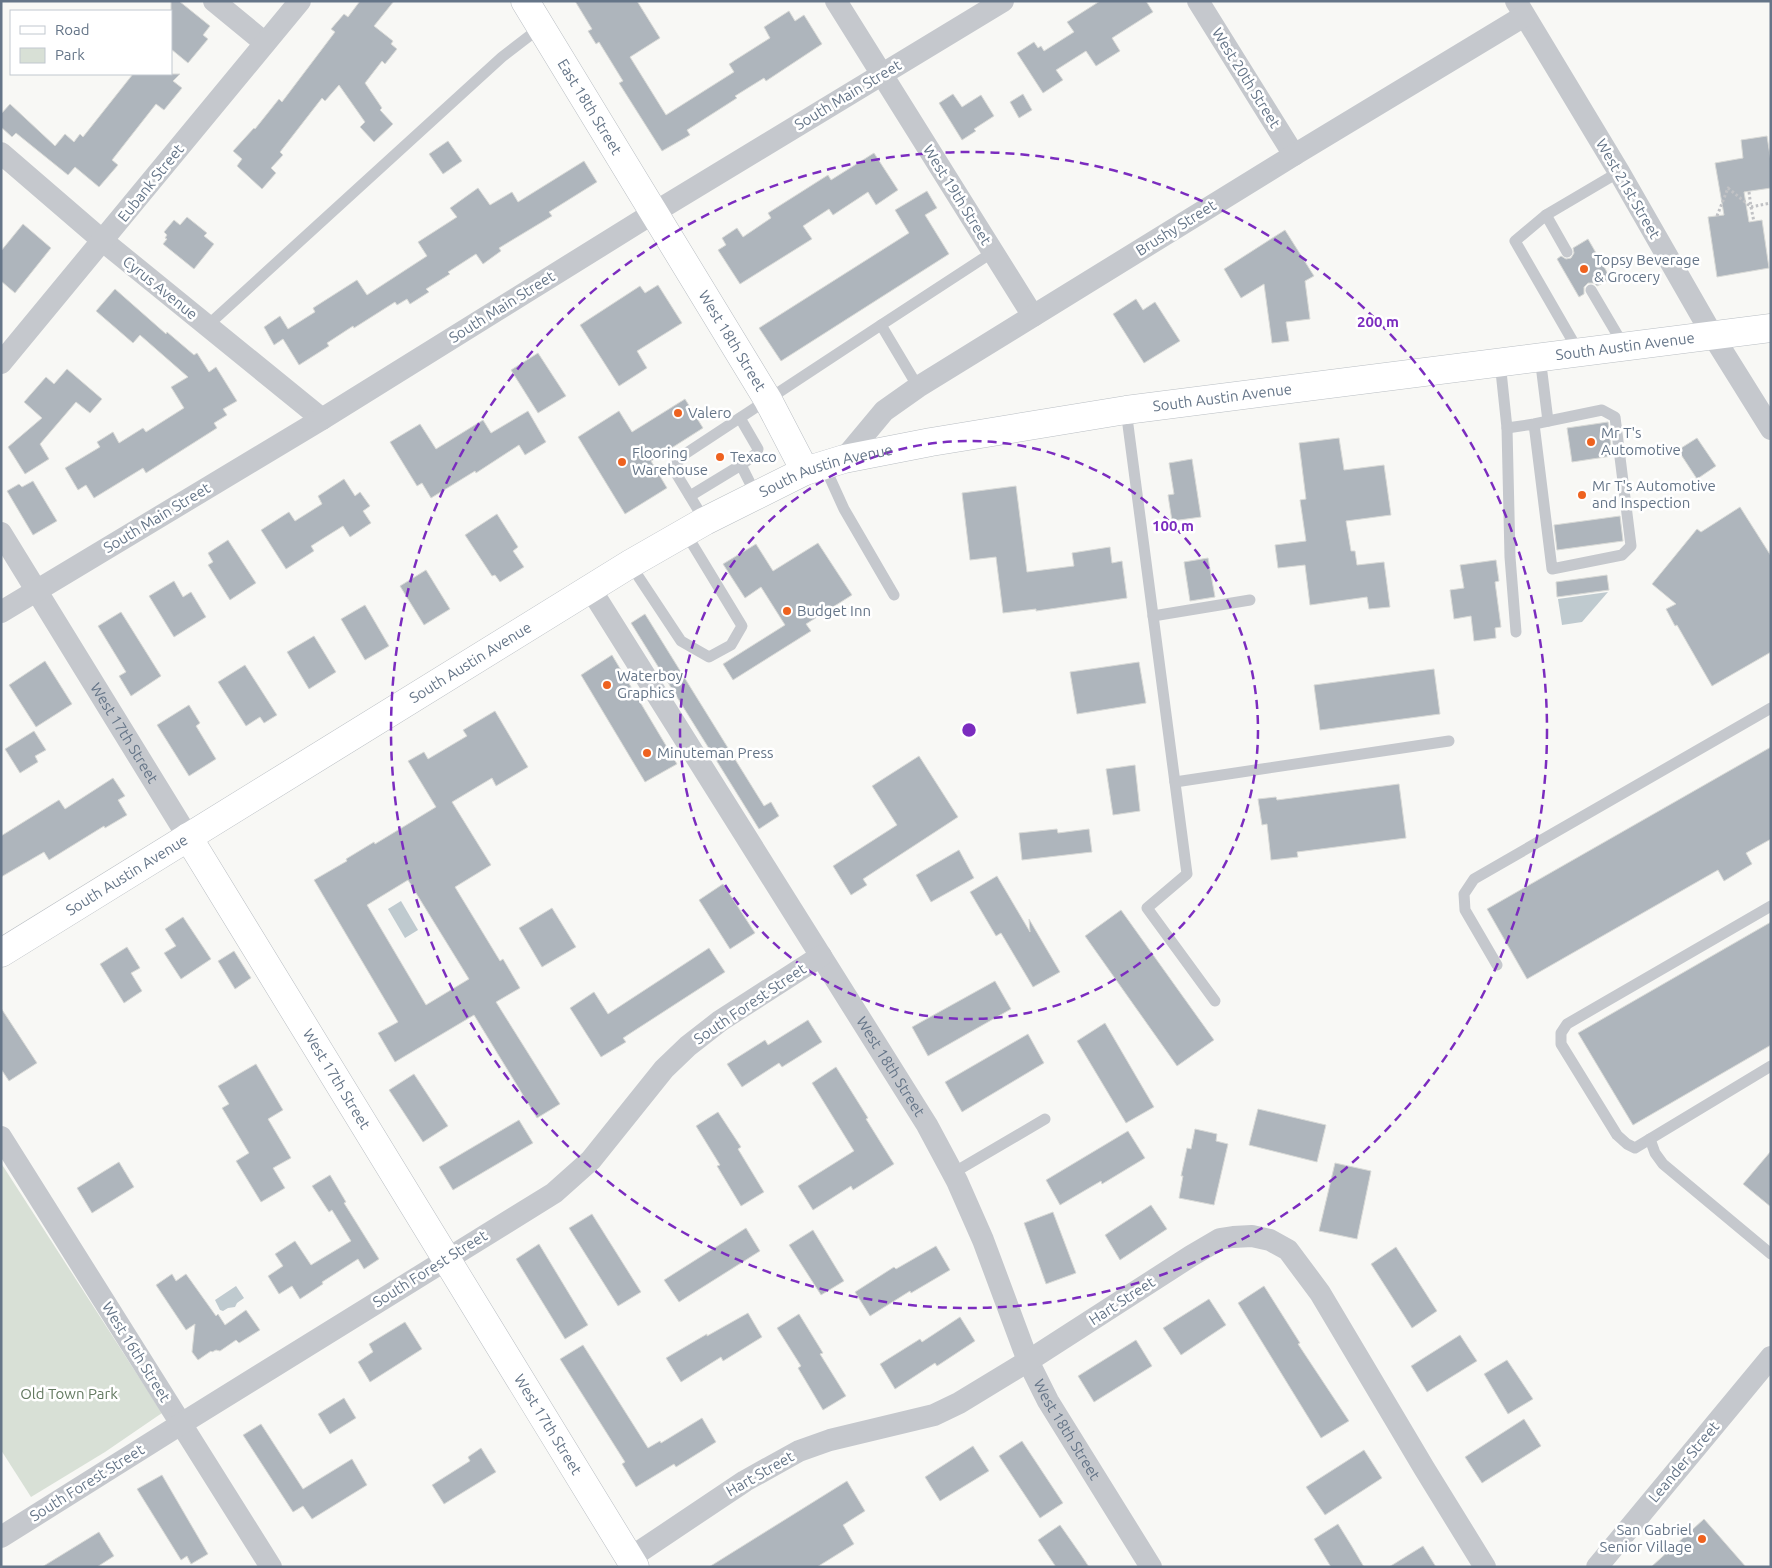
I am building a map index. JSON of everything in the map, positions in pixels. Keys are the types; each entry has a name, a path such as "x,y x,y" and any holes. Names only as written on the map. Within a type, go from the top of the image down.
{"main road":[{"name":"East 18th Street","path":"525,1 655,212"},
{"name":"West 18th Street","path":"655,212 768,400 824,465"},
{"name":"South Austin Avenue","path":"1,954 630,564 695,527 756,496 824,465 931,442 1126,410 1771,328"},
{"name":"West 17th Street","path":"188,837 633,1562"}],"street":[{"path":"214,1 265,43"},
{"name":"Eubank Street","path":"1,363 300,1"},
{"name":"West 19th Street","path":"836,1 1033,316"},
{"name":"South Main Street","path":"1,612 322,419 655,212 1003,1"},
{"name":"West 20th Street","path":"1198,1 1294,155"},
{"name":"Brushy Street","path":"824,465 884,411 918,388 1294,155 1520,9"},
{"name":"West 21st Street","path":"1520,9 1619,172 1713,336 1771,429"},
{"name":"Cyrus Avenue","path":"1,153 103,241 322,419"},
{"name":"West 17th Street","path":"1,533 188,837"},
{"name":"West 18th Street","path":"590,588 927,1125 953,1173 983,1240 1028,1361 1048,1401 1151,1567"},
{"name":"South Forest Street","path":"1,1537 554,1193 591,1160 664,1069 688,1046 720,1021 821,956"},
{"name":"West 16th Street","path":"1,1137 271,1567"},
{"name":"Hart Street","path":"633,1562 746,1481 799,1451 830,1440 934,1414 959,1403 1220,1239 1252,1236 1270,1240 1288,1250 1320,1293 1485,1567"},
{"name":"Leander Street","path":"1597,1567 1771,1357"}],"lane":[{"path":"207,326 502,57 541,27"},
{"path":"1579,352 1515,241 1546,216 1619,172"},
{"path":"1546,216 1567,252"},
{"path":"630,564 681,642 709,656 731,645 742,626 695,527 690,496 677,475 677,462 685,454 993,252"},
{"path":"1591,290 1625,347"},
{"path":"881,325 918,388"},
{"path":"1540,357 1548,421"},
{"path":"1500,362 1507,428 1510,557 1516,632"},
{"path":"1126,410 1187,874 1147,908 1215,1001"},
{"path":"1507,428 1602,410 1615,417 1631,546 1622,555 1552,569 1534,424"},
{"path":"690,496 757,453 758,449 740,418"},
{"path":"741,465 756,496"},
{"path":"824,465 844,509 894,595"},
{"path":"1153,616 1250,600"},
{"path":"1497,965 1465,910 1464,894 1474,879 1771,708"},
{"path":"1175,782 1449,741"},
{"path":"1771,906 1567,1024 1561,1033 1562,1044 1617,1135 1635,1148 1771,1066"},
{"path":"953,1173 1045,1119"},
{"path":"1650,1139 1654,1153 1663,1164 1771,1254"}],"path":[{"path":"1717,216 1728,188 1751,207"},
{"path":"1749,192 1754,222"},
{"path":"1751,207 1771,203"}],"green space":[{"name":"Old Town Park","path":"1,1163 162,1413 105,1452 31,1497 1,1450"}],"shaded area":[{"path":"1608,592 1582,622 1562,625 1558,599"},
{"path":"401,901 418,930 405,938 388,909"},
{"path":"236,1286 244,1298 235,1307 223,1311 220,1310 215,1300"}],"building":[{"path":"171,1 179,1 210,26 203,35 208,39 188,63 172,50"},
{"path":"360,1 394,1 374,26 393,41 391,44 397,49 385,64 382,61 365,83 382,108 380,110 393,124 374,142 360,127 365,122 339,85 325,101 322,98 280,152 283,155 271,168 276,173 262,189 237,166 242,159 233,151 255,129 279,99 282,102 335,32 331,29 344,14 348,17"},
{"path":"575,1 637,1 660,38 630,57 666,115 734,72 729,64 770,38 764,27 789,11 795,21 804,15 822,44 766,81 764,78 735,96 737,98 687,130 690,135 662,151 619,83 623,81 599,42 596,44 588,31 592,29"},
{"path":"1100,1 1146,1 1153,12 1112,38 1120,51 1096,66 1086,51 1056,70 1063,80 1043,93 1017,53 1034,42 1038,48 1041,46 1044,51 1074,32 1067,22"},
{"path":"180,74 173,81 182,88 164,110 156,104 112,160 118,165 99,187 75,167 68,175 16,133 12,137 1,127 1,114 10,104 55,146 65,134 74,142 80,134 83,137 132,75"},
{"path":"953,94 962,107 981,95 994,116 974,129 976,131 962,140 939,103"},
{"path":"1023,94 1032,110 1019,118 1010,102"},
{"path":"1767,136 1771,162 1771,188 1744,192 1749,222 1762,220 1769,268 1717,277 1708,217 1724,215 1715,163 1743,158 1741,140"},
{"path":"448,141 462,161 443,174 429,154"},
{"path":"874,153 898,190 876,205 868,192 833,215 829,209 803,226 812,239 740,284 718,250 726,245 722,238 737,228 743,237 771,218 768,213 828,175 831,180"},
{"path":"584,161 597,182 549,212 552,216 499,248 501,251 483,264 476,254 448,272 450,274 426,289 429,292 410,304 407,299 397,305 395,302 327,343 329,346 299,365 283,339 274,345 264,327 280,316 288,329 315,312 313,308 357,280 367,295 427,256 418,242 457,217 450,208 478,188 490,205 512,192 518,202"},
{"path":"927,191 937,208 925,215 949,254 781,361 759,328 909,233 895,210"},
{"path":"187,217 207,233 204,236 214,244 194,269 163,244 167,239 165,238 167,235 164,232 174,220 180,225"},
{"path":"23,224 51,248 15,293 1,281 1,251"},
{"path":"1285,230 1314,276 1305,281 1310,319 1286,322 1289,341 1272,343 1264,284 1241,298 1224,269"},
{"name":"Topsy Beverage & Grocery","path":"1588,239 1611,279 1597,286 1594,283 1588,283 1584,287 1584,294 1579,297 1557,259 1561,256 1566,259 1571,258 1574,253 1573,248"},
{"path":"658,285 682,323 637,351 647,368 619,386 580,325 640,286 645,293"},
{"path":"115,289 166,334 167,332 194,355 197,353 209,372 216,367 237,401 223,409 227,415 214,423 217,428 146,473 143,468 94,498 86,485 78,490 65,468 100,447 97,442 113,432 119,443 143,428 146,432 184,408 171,387 188,377 140,335 133,343 96,311"},
{"path":"1136,299 1143,310 1155,302 1180,341 1144,363 1113,314"},
{"path":"538,353 566,396 538,413 511,370"},
{"path":"67,369 102,399 90,413 76,402 40,444 49,459 25,474 8,447 42,418 24,402 46,377 54,384"},
{"name":"Flooring Warehouse","path":"685,399 703,428 651,461 667,488 625,514 578,437 619,411 632,432"},
{"path":"528,411 546,442 525,455 519,445 476,473 475,471 431,498 422,483 417,486 390,442 420,424 436,449 483,420 491,433"},
{"name":"Mr T's Automotive","path":"1608,422 1612,456 1572,462 1567,428"},
{"path":"1339,438 1344,470 1384,465 1391,515 1346,521 1351,551 1355,551 1357,565 1384,562 1390,607 1369,609 1367,597 1310,605 1305,565 1278,568 1275,545 1306,541 1300,500 1306,499 1299,443"},
{"path":"1697,438 1716,466 1697,479 1678,450"},
{"path":"1192,459 1201,517 1172,521 1168,495 1174,494 1169,463"},
{"path":"344,479 355,496 360,492 370,506 363,511 371,523 350,537 343,526 311,546 314,551 286,569 261,530 289,512 295,521 322,504 318,496"},
{"path":"33,481 57,521 33,535 7,491 19,484 22,487"},
{"path":"1016,486 1027,572 1074,566 1072,553 1110,547 1112,563 1122,561 1127,598 1036,611 1036,609 1003,613 996,557 970,560 962,493"},
{"path":"1740,507 1771,556 1771,652 1712,686 1666,609 1676,604 1652,584 1697,529 1701,532"},
{"path":"497,514 518,547 513,551 524,567 500,582 495,575 492,576 465,535"},
{"path":"1620,516 1623,541 1557,550 1554,525"},
{"path":"228,540 256,583 230,600 208,565 213,562 208,553"},
{"path":"818,543 852,595 806,624 811,631 733,680 723,664 785,625 761,587 745,598 723,564 756,544 773,571"},
{"path":"1208,558 1215,597 1190,601 1184,562"},
{"path":"1496,560 1499,581 1495,582 1501,627 1495,628 1496,638 1474,641 1471,616 1454,619 1450,590 1464,588 1460,565"},
{"path":"426,570 450,609 424,625 400,586"},
{"path":"1607,575 1609,590 1557,597 1556,582"},
{"path":"174,581 183,597 191,592 206,617 174,637 149,596"},
{"path":"365,605 389,646 365,660 341,619"},
{"path":"121,612 161,676 131,696 119,676 126,672 98,626"},
{"path":"645,614 764,806 771,802 779,816 759,829 631,623"},
{"path":"314,636 336,672 309,689 287,652"},
{"path":"612,655 677,764 645,782 581,675"},
{"path":"45,661 72,704 36,727 9,685"},
{"path":"1139,662 1146,703 1077,714 1070,672"},
{"path":"245,665 277,715 264,723 260,717 246,726 218,682"},
{"path":"1434,669 1440,714 1320,730 1314,685"},
{"path":"189,705 200,723 196,726 216,759 189,776 157,725"},
{"path":"495,711 528,767 496,786 492,778 452,802 491,865 455,887 500,961 503,959 520,988 496,1002 560,1104 537,1118 474,1015 395,1062 378,1033 398,1022 314,880 347,861 346,859 374,842 375,844 436,807 408,761 424,752 428,759 467,736 463,730","holes":["408,880 469,979 426,1005 367,905"]},
{"path":"34,731 46,750 35,756 38,762 20,773 5,749"},
{"path":"1771,747 1771,839 1746,853 1752,864 1724,881 1718,870 1527,979 1487,909"},
{"path":"919,756 958,817 863,879 867,885 851,895 833,866 897,825 872,786"},
{"path":"1135,765 1140,811 1113,815 1106,769"},
{"path":"113,778 125,796 118,800 127,815 105,828 104,826 49,860 44,852 1,877 1,836 59,800 65,809"},
{"path":"1399,784 1406,838 1297,852 1298,857 1271,860 1267,824 1262,825 1258,799 1276,797 1277,800"},
{"path":"1057,829 1058,833 1089,829 1092,852 1022,860 1019,833"},
{"path":"959,850 974,878 931,902 916,875"},
{"path":"997,876 1030,932 1029,919 1060,972 1033,987 1001,933 996,936 970,892"},
{"path":"723,884 755,933 730,949 699,900"},
{"path":"552,908 576,947 542,967 519,928"},
{"path":"1121,910 1214,1040 1177,1066 1085,936"},
{"path":"183,917 211,959 181,979 164,953 176,946 165,929"},
{"path":"1771,922 1771,1045 1633,1125 1578,1033"},
{"path":"127,947 140,968 131,973 142,991 124,1003 100,964"},
{"path":"709,948 725,972 623,1038 626,1042 601,1057 570,1008 594,992 608,1014"},
{"path":"234,951 251,978 235,989 218,961"},
{"path":"995,981 1011,1009 928,1056 912,1027"},
{"path":"1,1008 37,1063 9,1081 1,1069"},
{"path":"808,1020 822,1042 782,1067 779,1063 742,1087 727,1064 765,1040 768,1045"},
{"path":"1105,1023 1154,1107 1126,1123 1077,1041"},
{"path":"1028,1034 1044,1063 962,1112 945,1082"},
{"path":"256,1064 283,1110 268,1119 291,1158 273,1168 285,1188 261,1202 236,1161 249,1153 222,1108 229,1104 218,1086"},
{"path":"836,1067 894,1164 853,1190 851,1186 813,1210 798,1186 854,1151 812,1083"},
{"path":"414,1074 448,1126 423,1142 389,1090"},
{"path":"1258,1109 1326,1125 1317,1162 1249,1145"},
{"path":"718,1112 741,1147 738,1149 764,1192 741,1206 717,1166 720,1165 696,1126"},
{"path":"519,1120 533,1143 453,1190 439,1167"},
{"path":"1195,1129 1217,1134 1216,1141 1228,1144 1214,1205 1179,1198 1183,1176 1181,1176 1187,1148 1191,1149"},
{"path":"1128,1131 1145,1158 1102,1184 1101,1181 1060,1205 1046,1180"},
{"path":"1771,1151 1771,1207 1743,1184"},
{"path":"119,1162 134,1187 92,1213 77,1188"},
{"path":"1335,1163 1371,1171 1357,1239 1319,1231"},
{"path":"330,1175 346,1202 344,1203 379,1259 364,1269 358,1259 322,1282 323,1284 300,1299 292,1286 279,1294 268,1276 283,1266 275,1254 295,1241 311,1265 351,1241 332,1210 329,1212 312,1186"},
{"path":"1151,1205 1167,1229 1120,1260 1105,1235"},
{"path":"1053,1212 1076,1273 1046,1284 1024,1223"},
{"path":"592,1214 641,1292 618,1306 569,1228"},
{"path":"746,1228 760,1251 679,1302 664,1280"},
{"path":"813,1230 844,1281 821,1295 789,1245"},
{"path":"539,1244 588,1325 565,1339 516,1259"},
{"path":"936,1246 950,1270 911,1293 910,1291 870,1316 855,1292 894,1267 896,1269"},
{"path":"1396,1247 1437,1311 1412,1328 1371,1264"},
{"path":"172,1274 176,1281 186,1274 216,1316 218,1314 225,1325 246,1310 260,1330 239,1343 236,1340 220,1351 211,1351 198,1360 192,1352 195,1324 186,1330 156,1285"},
{"path":"1264,1286 1300,1343 1298,1344 1349,1421 1321,1438 1238,1303"},
{"path":"1209,1299 1226,1325 1181,1355 1163,1328"},
{"path":"748,1313 762,1337 723,1361 721,1357 681,1382 666,1358"},
{"path":"799,1314 823,1353 820,1354 846,1396 823,1410 798,1368 801,1366 777,1328"},
{"path":"960,1317 975,1341 937,1366 935,1363 895,1389 880,1364 920,1339 922,1342"},
{"path":"405,1322 422,1349 370,1382 358,1362 373,1352 369,1344"},
{"path":"1460,1335 1477,1361 1427,1392 1411,1366"},
{"path":"1136,1340 1152,1366 1094,1402 1078,1376"},
{"path":"583,1345 648,1448 660,1441 661,1443 702,1418 716,1442 676,1467 674,1464 636,1487 622,1464 625,1462 560,1359"},
{"path":"1507,1360 1533,1399 1508,1414 1484,1374"},
{"path":"344,1398 356,1418 330,1434 318,1414"},
{"path":"1524,1419 1541,1446 1482,1483 1465,1457"},
{"path":"261,1424 303,1489 352,1459 367,1485 312,1519 303,1506 293,1512 243,1435"},
{"path":"1022,1441 1063,1503 1040,1518 999,1456"},
{"path":"973,1446 989,1471 940,1501 925,1477"},
{"path":"481,1448 496,1472 444,1504 432,1485 470,1461 468,1457"},
{"path":"1364,1450 1382,1478 1325,1515 1306,1487"},
{"path":"162,1475 208,1554 191,1564 187,1556 181,1560 137,1489"},
{"path":"847,1481 865,1511 843,1525 854,1544 817,1567 709,1567"},
{"name":"San Gabriel Senior Village","path":"1704,1519 1746,1567 1651,1567"},
{"path":"1338,1524 1364,1567 1331,1567 1314,1539"},
{"path":"1060,1525 1089,1567 1056,1567 1038,1540"},
{"path":"99,1532 114,1556 97,1567 42,1567"},
{"path":"1423,1546 1436,1567 1389,1567"}],"place":[{"name":"Topsy Beverage & Grocery","path":"1584,269"},
{"name":"Valero","path":"678,413"},
{"name":"Mr T's Automotive","path":"1591,442"},
{"name":"Texaco","path":"720,457"},
{"name":"Flooring Warehouse","path":"622,462"},
{"name":"Mr T's Automotive and Inspection","path":"1582,495"},
{"name":"Budget Inn","path":"787,611"},
{"name":"Waterboy Graphics","path":"607,685"},
{"name":"Minuteman Press","path":"647,753"},
{"name":"San Gabriel Senior Village","path":"1702,1539"}]}
